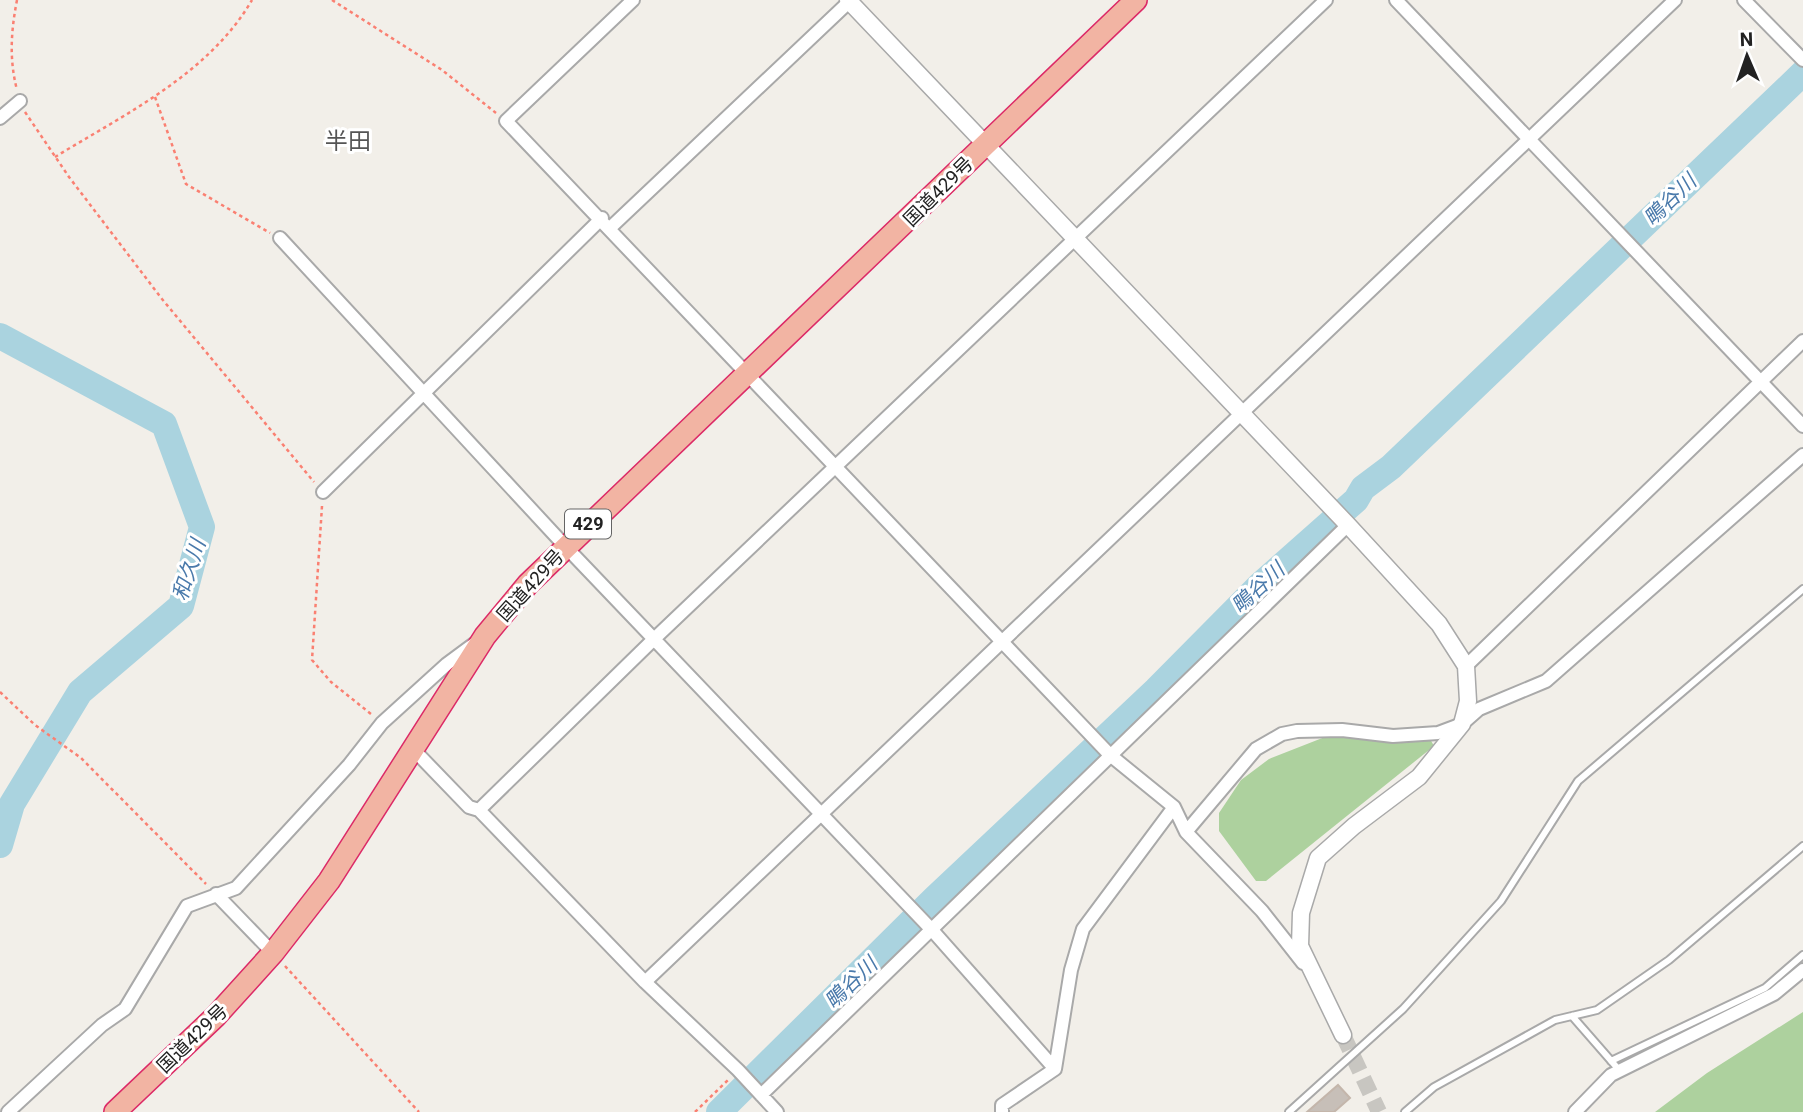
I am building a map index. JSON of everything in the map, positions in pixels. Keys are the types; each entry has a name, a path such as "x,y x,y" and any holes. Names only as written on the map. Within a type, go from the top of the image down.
{"highway":[{"name":"国道429号","path":"115,1112 216,1016 273,953 329,881 485,636 565,547 747,371 927,204 1136,0"}],"street":[{"path":"633,0 506,121 838,466 1110,755 1174,807 1186,832 1262,911 1313,975"},
{"path":"323,492 606,223 850,0 1348,524 1439,624 1466,666 1468,701 1462,724"},
{"path":"479,810 654,639 1326,0"},
{"path":"1396,0 1762,380 1803,426"},
{"path":"645,982 1675,0"},
{"path":"1744,0 1803,60"},
{"path":"0,118 20,101"},
{"path":"280,238 565,547 932,930 1055,1069"},
{"path":"1466,666 1803,341"},
{"path":"1343,1035 1300,946 1301,913 1318,858 1354,825 1419,778 1462,724 1479,709 1546,681 1803,455"},
{"path":"761,1095 1348,524"},
{"path":"8,1112 102,1025 125,1009 187,906 236,888 349,765 382,723 447,664 485,636"},
{"path":"1186,832 1256,749 1282,734 1342,730 1393,736 1438,733 1462,724"},
{"path":"412,749 469,807 479,810 645,982 738,1070 777,1112"},
{"path":"1002,1112 1002,1105 1055,1069 1071,970 1083,929 1174,807"},
{"path":"216,894 273,953"},
{"path":"1575,1112 1611,1075 1615,1066 1774,995 1803,970"}],"lane":[{"path":"1289,1112 1403,1009 1501,901 1578,781 1803,589"},
{"path":"1405,1112 1434,1087 1555,1020 1597,1010 1669,960 1803,846"},
{"path":"1572,1016 1615,1066 1765,988 1803,955"}],"path":[{"path":"17,0 11,34 12,68 20,101 29,121 162,299 286,452 323,492 312,660 331,682 382,723"},
{"path":"55,157 155,97 204,57 244,14 252,0"},
{"path":"332,0 442,71 506,121"},
{"path":"155,97 186,184 280,238"},
{"path":"0,692 34,725 81,758 216,894"},
{"path":"273,953 419,1112"},
{"path":"695,1112 738,1070"}],"green space":[{"path":"1330,735 1430,739 1434,746 1266,881 1256,881 1219,831 1219,813 1241,780 1269,759"},
{"path":"1803,1012 1803,1112 1655,1112 1707,1073"}],"building":[{"path":"1338,1085 1350,1098 1334,1112 1307,1112"}],"waterway":[{"name":"鴫谷川","path":"719,1112 934,899 1156,690 1260,585 1356,500 1363,488 1391,467 1803,73"},
{"name":"和久川","path":"0,336 164,424 202,527 181,606 80,692 12,804 0,845"}],"tunnel":[{"path":"1343,1035 1379,1112"}],"district":[{"name":"半田","path":"348,141"}]}
